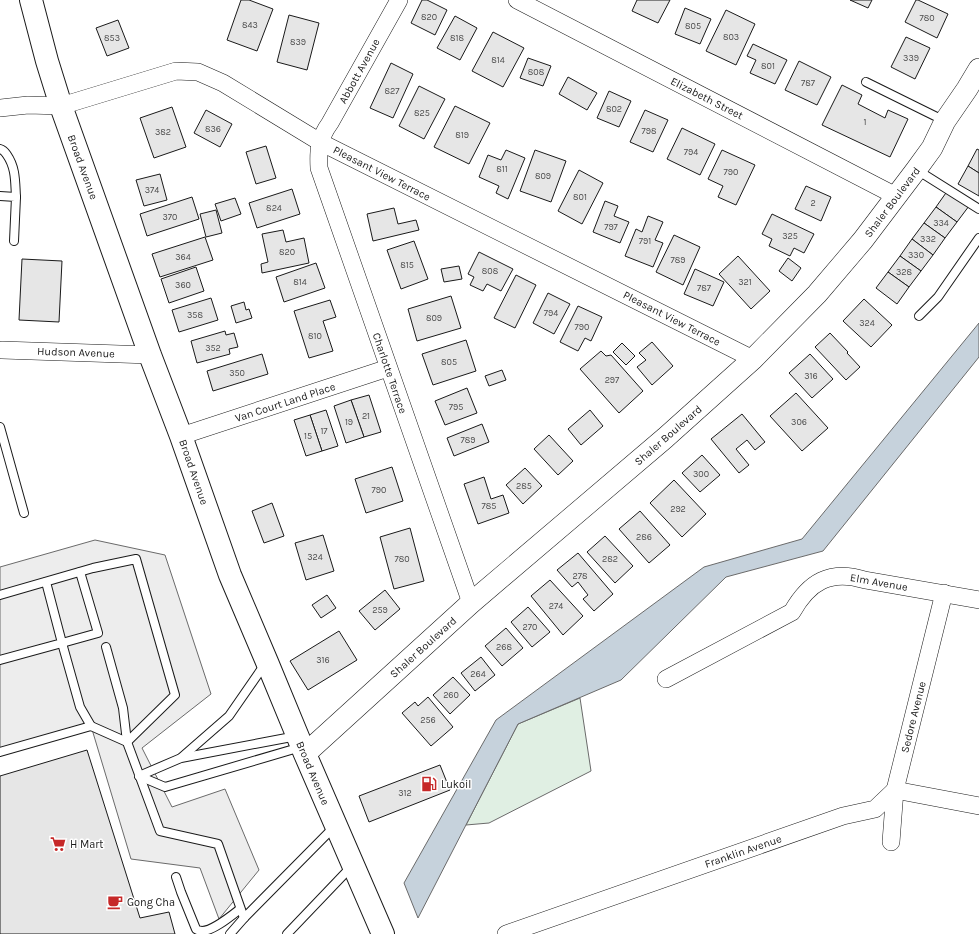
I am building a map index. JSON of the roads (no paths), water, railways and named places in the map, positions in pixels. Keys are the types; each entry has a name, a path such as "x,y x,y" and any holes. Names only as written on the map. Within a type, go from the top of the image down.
{"main road":[{"name":"Broad Avenue","path":"31,0 61,106 230,575 301,746 383,934"}],"street":[{"name":"Abbott Avenue","path":"320,142 399,0"},
{"name":"Elizabeth Street","path":"517,0 896,196"},
{"name":"Shaler Boulevard","path":"301,746 665,438 753,359 817,294 863,240 932,148 945,121 979,69"},
{"name":"Pleasant View Terrace","path":"0,108 28,105 61,106 176,71 198,72 223,83 320,142 753,359"},
{"name":"Charlotte Terrace","path":"320,142 319,168 471,603"},
{"name":"Hudson Avenue","path":"1,350 150,355"},
{"name":"Van Court Land Place","path":"181,436 388,368"},
{"name":"Elm Avenue","path":"666,679 792,612 798,601 808,590 820,581 836,576 853,576 865,580 979,600"},
{"name":"Sedore Avenue","path":"891,842 895,790 944,593"},
{"path":"895,790 979,806"},
{"name":"Franklin Avenue","path":"506,934 843,816 874,809 895,790"}],"lane":[{"path":"866,82 945,121"},
{"path":"0,149 3,150 11,162 15,176 16,197 14,241"},
{"path":"916,170 979,209"},
{"path":"0,196 16,197"},
{"path":"920,316 938,297 979,238"},
{"path":"0,427 24,513"},
{"path":"0,595 93,568 136,559 175,696 127,742"},
{"path":"0,660 98,633 80,572"},
{"path":"46,582 80,707 91,726 127,742"},
{"path":"106,647 123,708 127,742 160,831 218,844 244,918"},
{"path":"181,758 229,716 267,662"},
{"path":"0,752 91,726"},
{"path":"139,776 165,787 301,746"},
{"path":"139,776 181,758 301,746"},
{"path":"230,934 336,825"},
{"path":"287,934 353,865"},
{"path":"176,877 196,930 208,930 218,925 240,909"}],"place":[{"name":"Lukoil","path":"429,784"},
{"name":"H Mart","path":"58,844"},
{"name":"Gong Cha","path":"115,902"}]}
